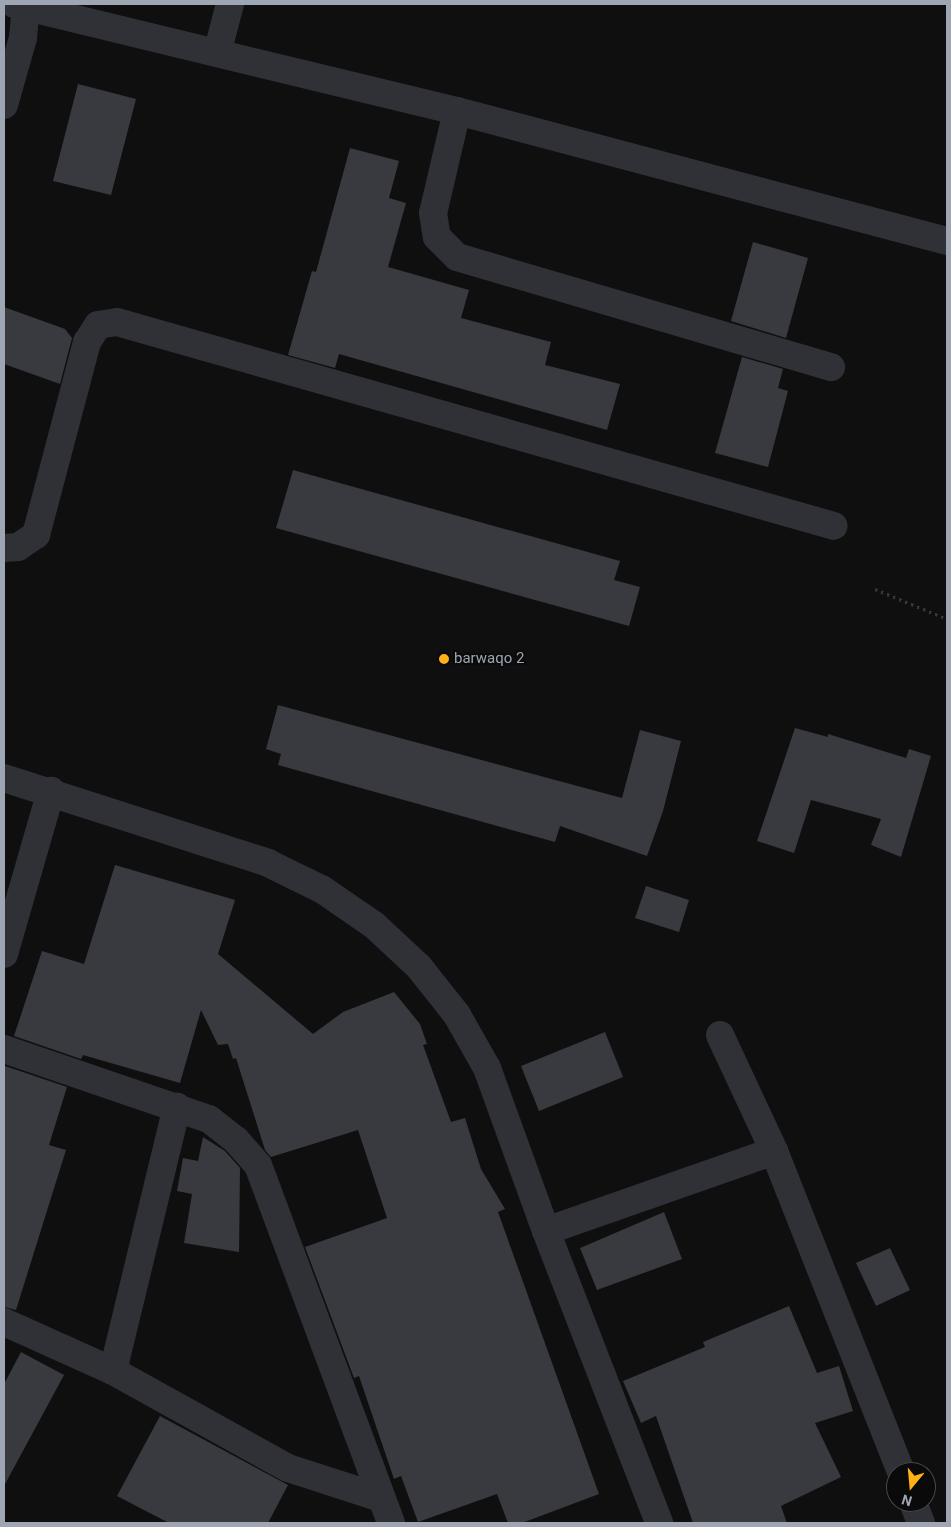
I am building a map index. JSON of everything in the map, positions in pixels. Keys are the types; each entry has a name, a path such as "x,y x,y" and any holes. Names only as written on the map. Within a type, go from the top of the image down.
{"street":[{"path":"216,53 230,4"},
{"path":"4,104 24,38 22,5 457,111 947,242"},
{"path":"457,111 433,213 437,236 458,257 831,367"},
{"path":"4,548 18,547 36,536 87,342 98,325 116,322 834,526"},
{"path":"4,778 51,791 268,863 323,890 374,925 419,967 457,1015 487,1068 546,1231 659,1523"},
{"path":"4,954 51,791"},
{"path":"720,1034 774,1151 897,1462"},
{"path":"4,1049 209,1119 236,1140 258,1165 391,1523"},
{"path":"113,1372 177,1107"},
{"path":"546,1231 774,1151"},
{"path":"4,1322 113,1372 288,1468 381,1498"}],"path":[{"path":"875,589 947,619"}],"building":[{"path":"78,84 136,99 111,195 53,181"},
{"path":"350,148 399,161 389,198 406,203 388,267 469,290 461,318 551,342 545,365 620,384 607,430 339,354 335,368 288,355 312,271 316,272"},
{"path":"753,242 808,258 786,338 731,321"},
{"path":"4,307 65,329 72,338 60,384 4,364"},
{"path":"742,357 783,369 778,388 788,391 768,467 715,453"},
{"path":"293,470 620,561 614,580 640,587 629,626 276,528"},
{"path":"278,705 622,798 640,730 681,741 663,811 647,856 560,826 555,842 278,765 281,754 266,749"},
{"path":"795,728 828,737 828,734 906,758 909,749 931,756 901,857 871,845 881,819 811,800 794,853 757,841"},
{"path":"115,865 235,900 218,954 313,1034 343,1012 394,992 420,1024 427,1044 423,1045 451,1122 465,1118 481,1169 505,1209 498,1212 599,1494 522,1523 508,1523 497,1494 418,1522 401,1476 394,1479 359,1376 354,1378 305,1247 387,1218 358,1130 271,1157 265,1150 236,1058 233,1059 228,1044 218,1045 201,1010 180,1083 83,1055 81,1059 14,1036 42,951 84,964"},
{"path":"646,886 689,900 679,932 635,918"},
{"path":"605,1032 623,1077 539,1111 521,1066"},
{"path":"5,1066 67,1087 49,1145 66,1150 16,1310 4,1307"},
{"path":"203,1137 225,1151 240,1168 239,1252 184,1243 192,1194 177,1191 183,1158 198,1161"},
{"path":"664,1212 682,1259 597,1290 580,1248"},
{"path":"890,1248 910,1290 876,1306 856,1263"},
{"path":"789,1306 817,1373 839,1366 853,1411 815,1423 841,1477 781,1506 787,1523 693,1523 656,1416 641,1423 623,1381 705,1347 703,1342"},
{"path":"21,1352 64,1375 4,1486 4,1384"},
{"path":"160,1416 288,1485 268,1523 169,1523 117,1496"}],"place":[{"name":"barwaqo 2","path":"444,659"}]}
